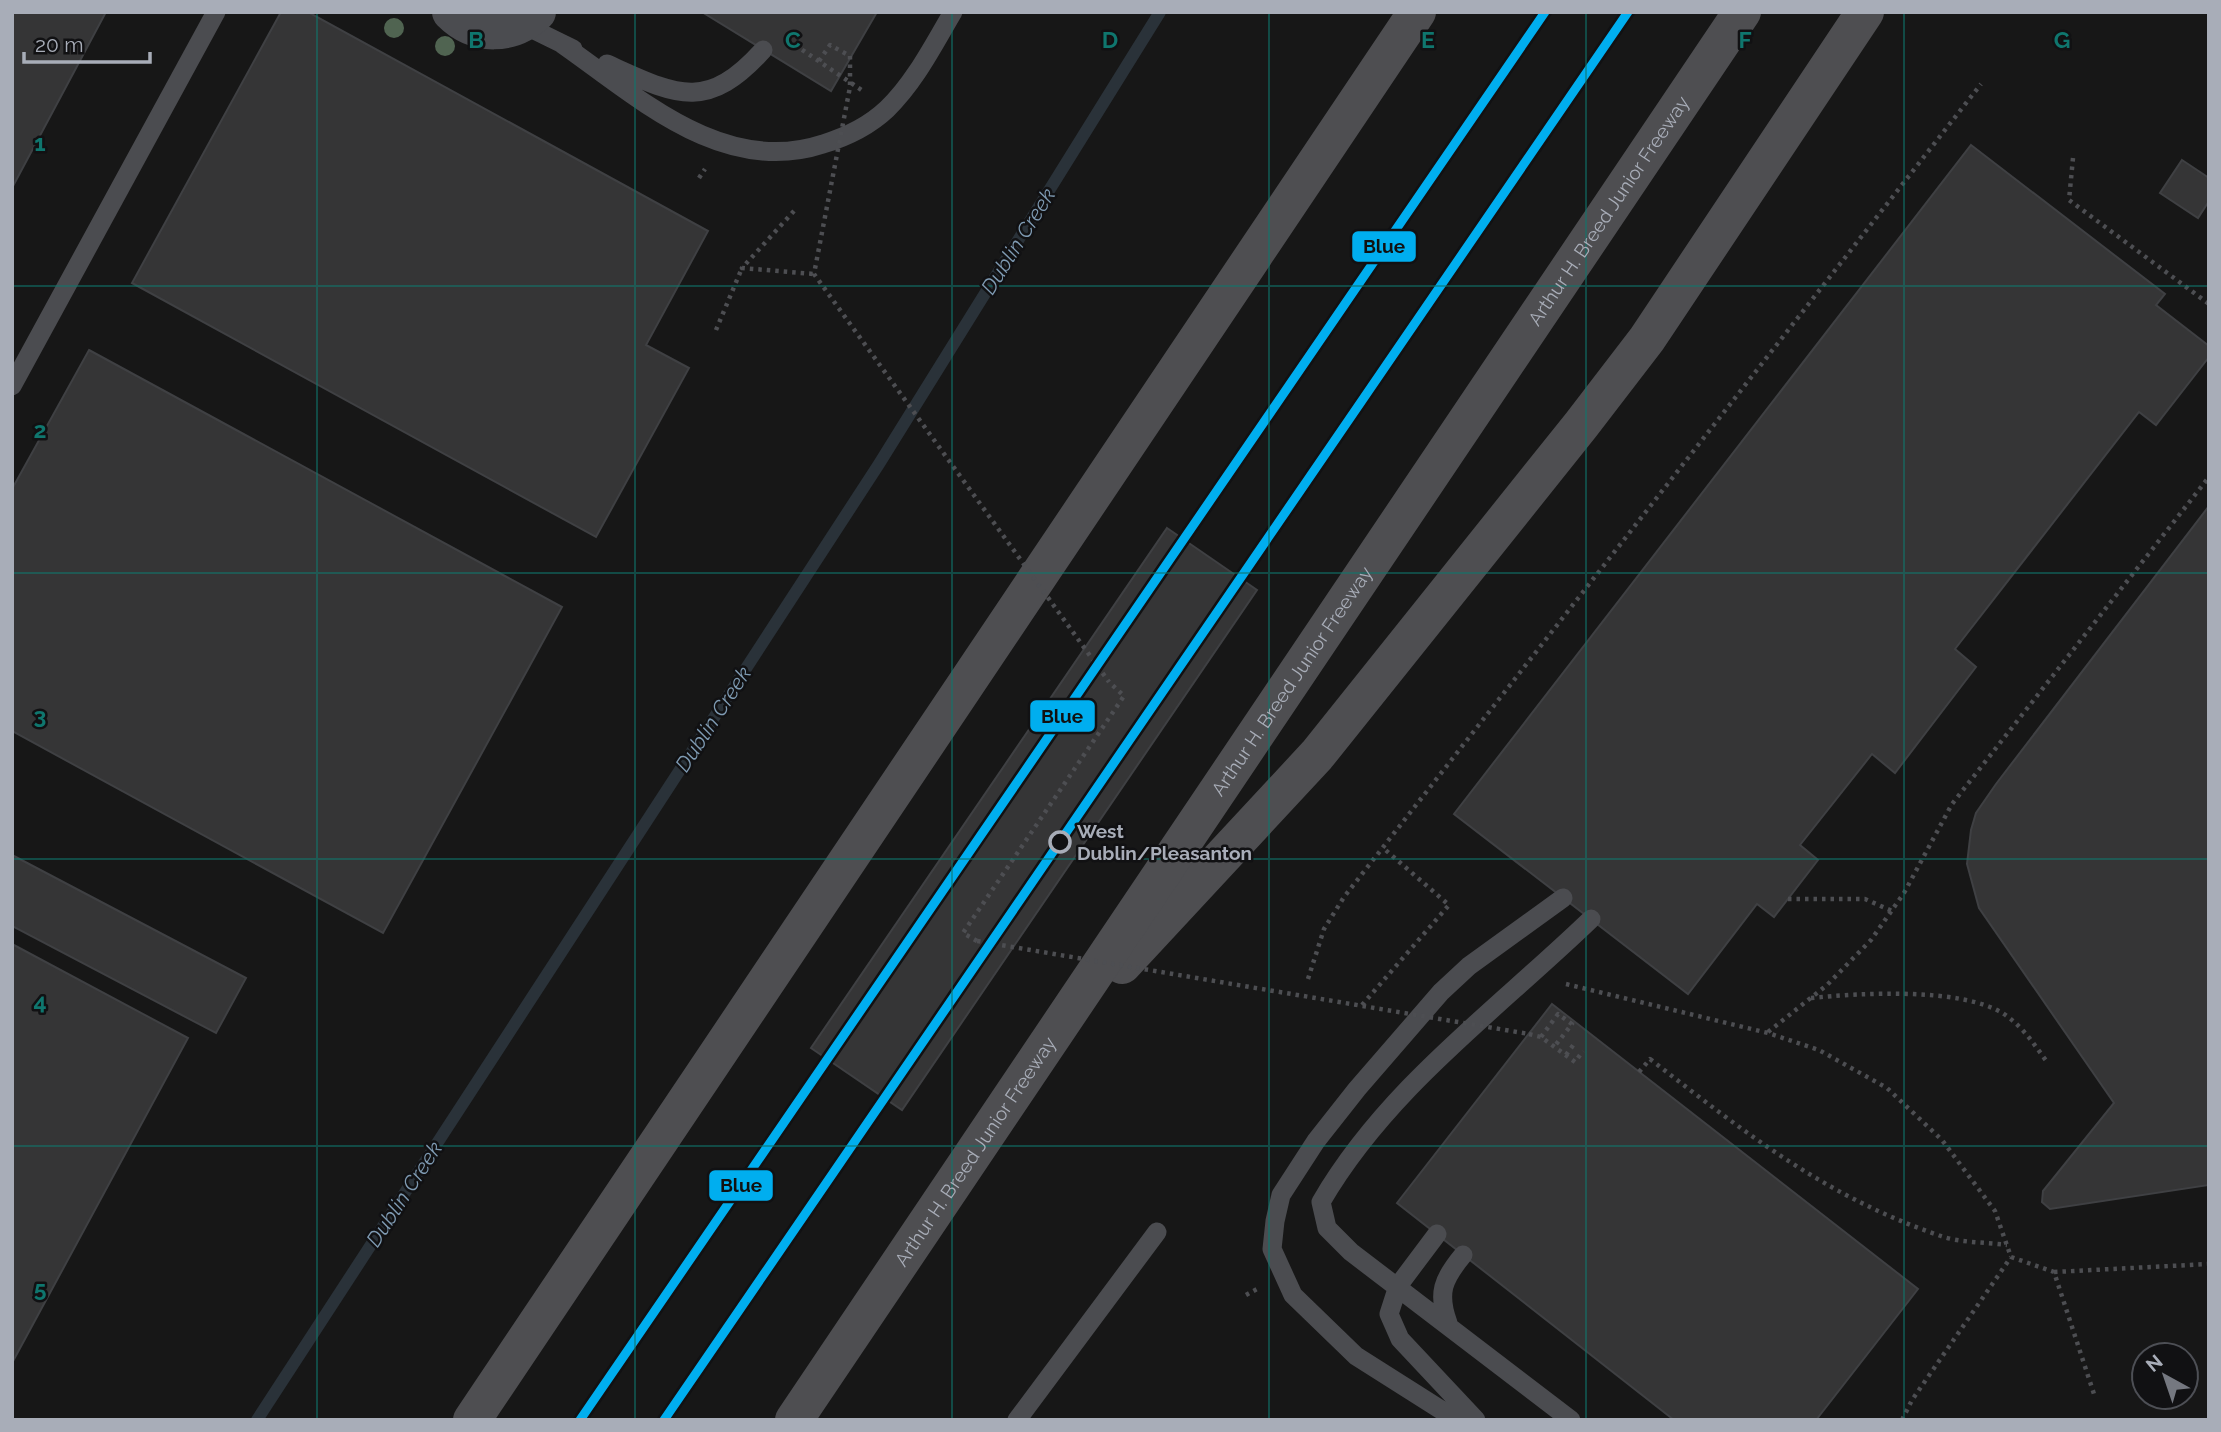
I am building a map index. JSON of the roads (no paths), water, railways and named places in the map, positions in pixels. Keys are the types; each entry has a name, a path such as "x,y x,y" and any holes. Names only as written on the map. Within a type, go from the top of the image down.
{"highway":[{"path":"472,1420 1417,12"},
{"name":"Arthur H. Breed Junior Freeway","path":"794,1420 1742,12"},
{"path":"1039,1053 1317,755 1581,425 1647,340 1865,12"}],"street":[{"path":"451,12 467,25 489,31 530,18"}],"lane":[{"path":"12,386 216,12"},
{"path":"530,18 562,44 681,126 720,143 766,153 810,149 849,136 887,109 919,69 953,12"},
{"path":"562,44 661,89 689,94 719,88 743,72 763,50"},
{"path":"1457,1420 1356,1356 1293,1295 1272,1249 1275,1221 1281,1195 1316,1141 1441,992 1469,966 1563,898"},
{"path":"1571,1420 1448,1323 1351,1252 1327,1228 1321,1202 1343,1164 1390,1105 1591,919"},
{"path":"1017,1420 1157,1231"},
{"path":"1437,1234 1398,1286 1389,1314 1399,1339 1476,1420"},
{"path":"1448,1323 1440,1302 1448,1274 1463,1255"}],"waterway":[{"name":"Dublin Creek","path":"257,1420 879,464 1160,12"}],"place":[{"name":"West Dublin/Pleasanton","path":"1060,842"}]}
